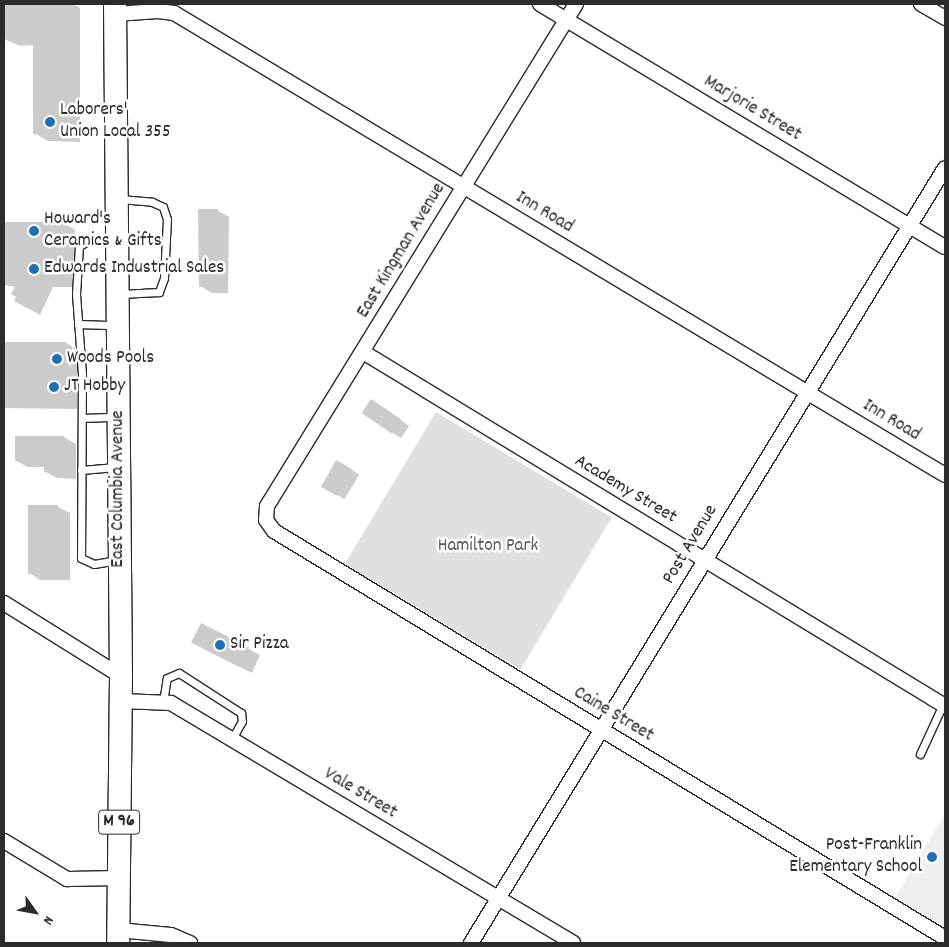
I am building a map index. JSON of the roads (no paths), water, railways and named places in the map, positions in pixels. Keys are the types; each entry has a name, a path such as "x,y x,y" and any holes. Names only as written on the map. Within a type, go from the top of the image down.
{"main road":[{"name":"East Columbia Avenue","path":"115,9 121,676 118,936"}],"street":[{"name":"Marjorie Street","path":"540,4 945,247"},
{"name":"East Kingman Avenue","path":"266,520 266,506 363,352 576,4"},
{"path":"922,4 945,18"},
{"name":"Inn Road","path":"115,9 174,13 945,475"},
{"name":"Post Avenue","path":"471,943 600,729 945,168"},
{"name":"Academy Street","path":"363,352 944,704"},
{"name":"Caine Street","path":"266,520 274,530 945,938"},
{"path":"4,603 121,676"},
{"name":"Vale Street","path":"121,701 171,703 573,943"},
{"path":"4,841 67,879 119,878"},
{"path":"118,936 172,935 187,943"}],"lane":[{"path":"117,199 152,202 163,207 167,219 164,278 159,292 118,294"},
{"path":"117,242 88,241 79,246 78,324 82,418 81,558 94,564 120,559"},
{"path":"78,324 118,325"},
{"path":"82,418 119,417"},
{"path":"82,470 119,467"},
{"path":"163,702 167,678 179,673 241,713 242,721 232,739"},
{"path":"920,754 944,704"}],"place":[{"name":"Laborers' Union Local 355","path":"50,122"},
{"name":"Howard's Ceramics & Gifts","path":"34,231"},
{"name":"Edwards Industrial Sales","path":"34,269"},
{"name":"Woods Pools","path":"57,359"},
{"name":"JT Hobby","path":"54,387"},
{"name":"Sir Pizza","path":"220,645"},
{"name":"Post-Franklin Elementary School","path":"932,857"}],"park label":[{"name":"Hamilton Park","path":"488,547"}]}
